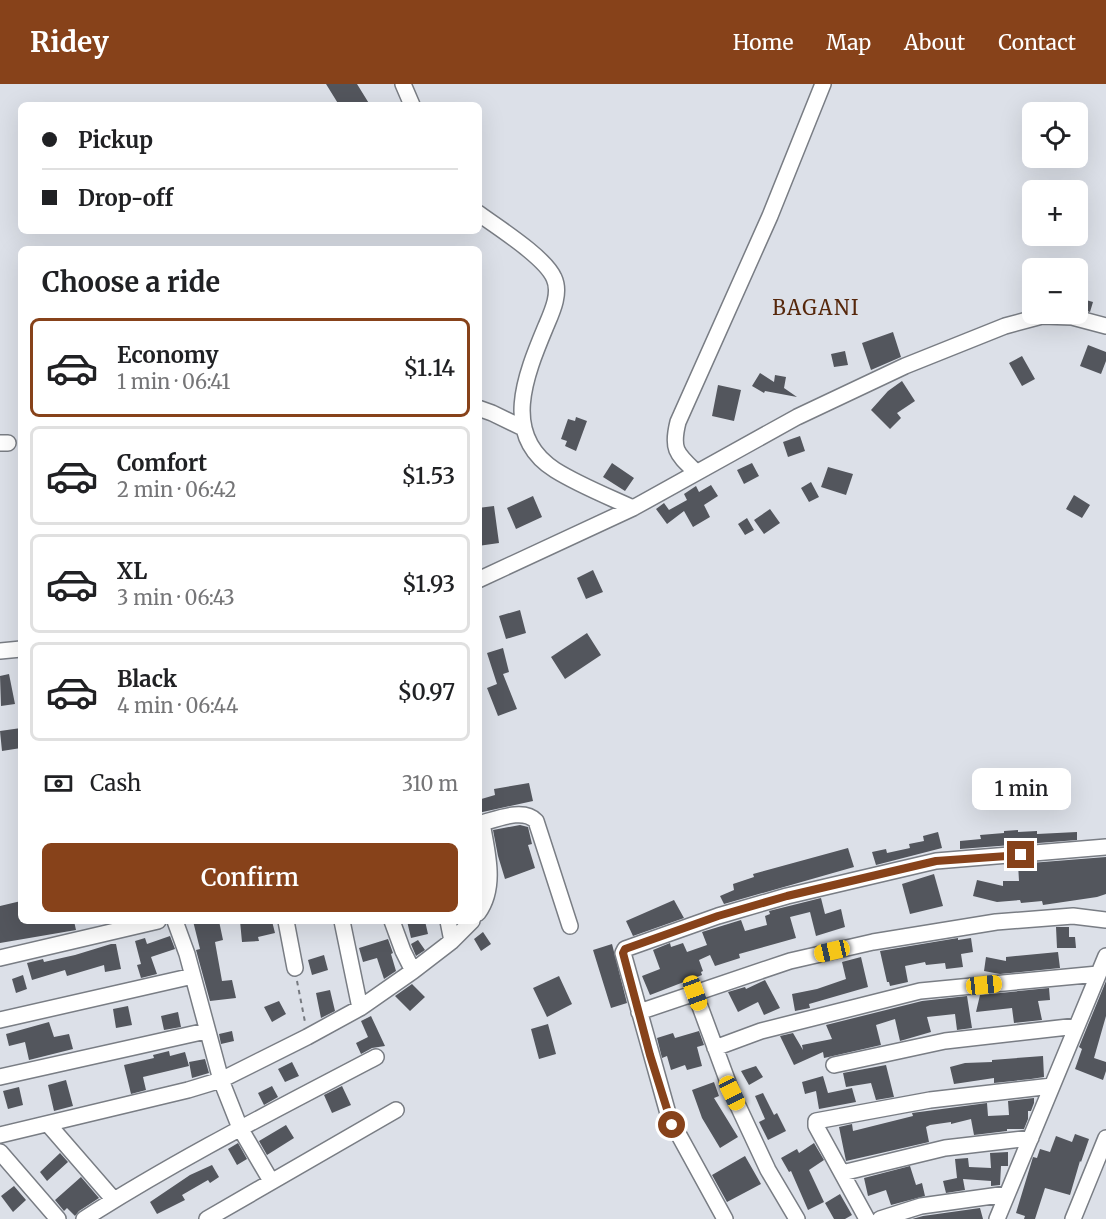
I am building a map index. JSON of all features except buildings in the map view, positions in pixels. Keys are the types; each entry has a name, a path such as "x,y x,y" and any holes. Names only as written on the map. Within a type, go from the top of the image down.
{"street":[{"path":"403,84 411,102"},
{"path":"696,472 676,452 674,445 678,423 770,216 823,84"},
{"path":"482,216 537,257 554,278 555,304 533,357 525,385 522,409 523,429 529,444 539,458 554,469 633,508"},
{"path":"482,578 633,508 797,417 895,370 1005,326 1042,316 1072,317 1106,326"},
{"path":"482,410 523,429"},
{"path":"0,651 18,649"},
{"path":"482,824 520,814 532,816 536,821 570,926"},
{"path":"482,834 489,868 488,890 482,904"},
{"path":"725,1219 669,1117 623,953 626,947 776,899 936,861 1106,847"},
{"path":"639,1012 790,961 873,942 996,922 1073,916 1106,920"},
{"path":"0,958 145,924"},
{"path":"176,924 183,939 220,1080 240,1128 271,1181"},
{"path":"287,924 295,968"},
{"path":"343,924 360,1008"},
{"path":"393,924 413,971"},
{"path":"449,924 452,941"},
{"path":"0,1135 197,1088 220,1080 308,1037 360,1008 452,941 469,924"},
{"path":"997,1219 1106,956"},
{"path":"715,1048 761,1031 920,992 1098,974"},
{"path":"0,1020 193,976"},
{"path":"695,993 732,1093 768,1170 797,1219"},
{"path":"834,1065 945,1041 1077,1026"},
{"path":"0,1077 206,1031"},
{"path":"84,1219 240,1128 376,1057"},
{"path":"867,1219 816,1126 816,1121 930,1100 1052,1086"},
{"path":"207,1219 396,1110"},
{"path":"48,1124 114,1200"},
{"path":"842,1173 945,1148 1031,1138"},
{"path":"1073,1219 1106,1138"},
{"path":"0,1152 58,1219"},
{"path":"880,1219 921,1206 1007,1194"}],"path":[{"path":"295,968 308,1037"}],"district":[{"name":"BAGANI","path":"816,308"}],"route":[{"path":"672,1125 650,1055 623,953 626,947 787,896 936,861 1021,855"}]}
